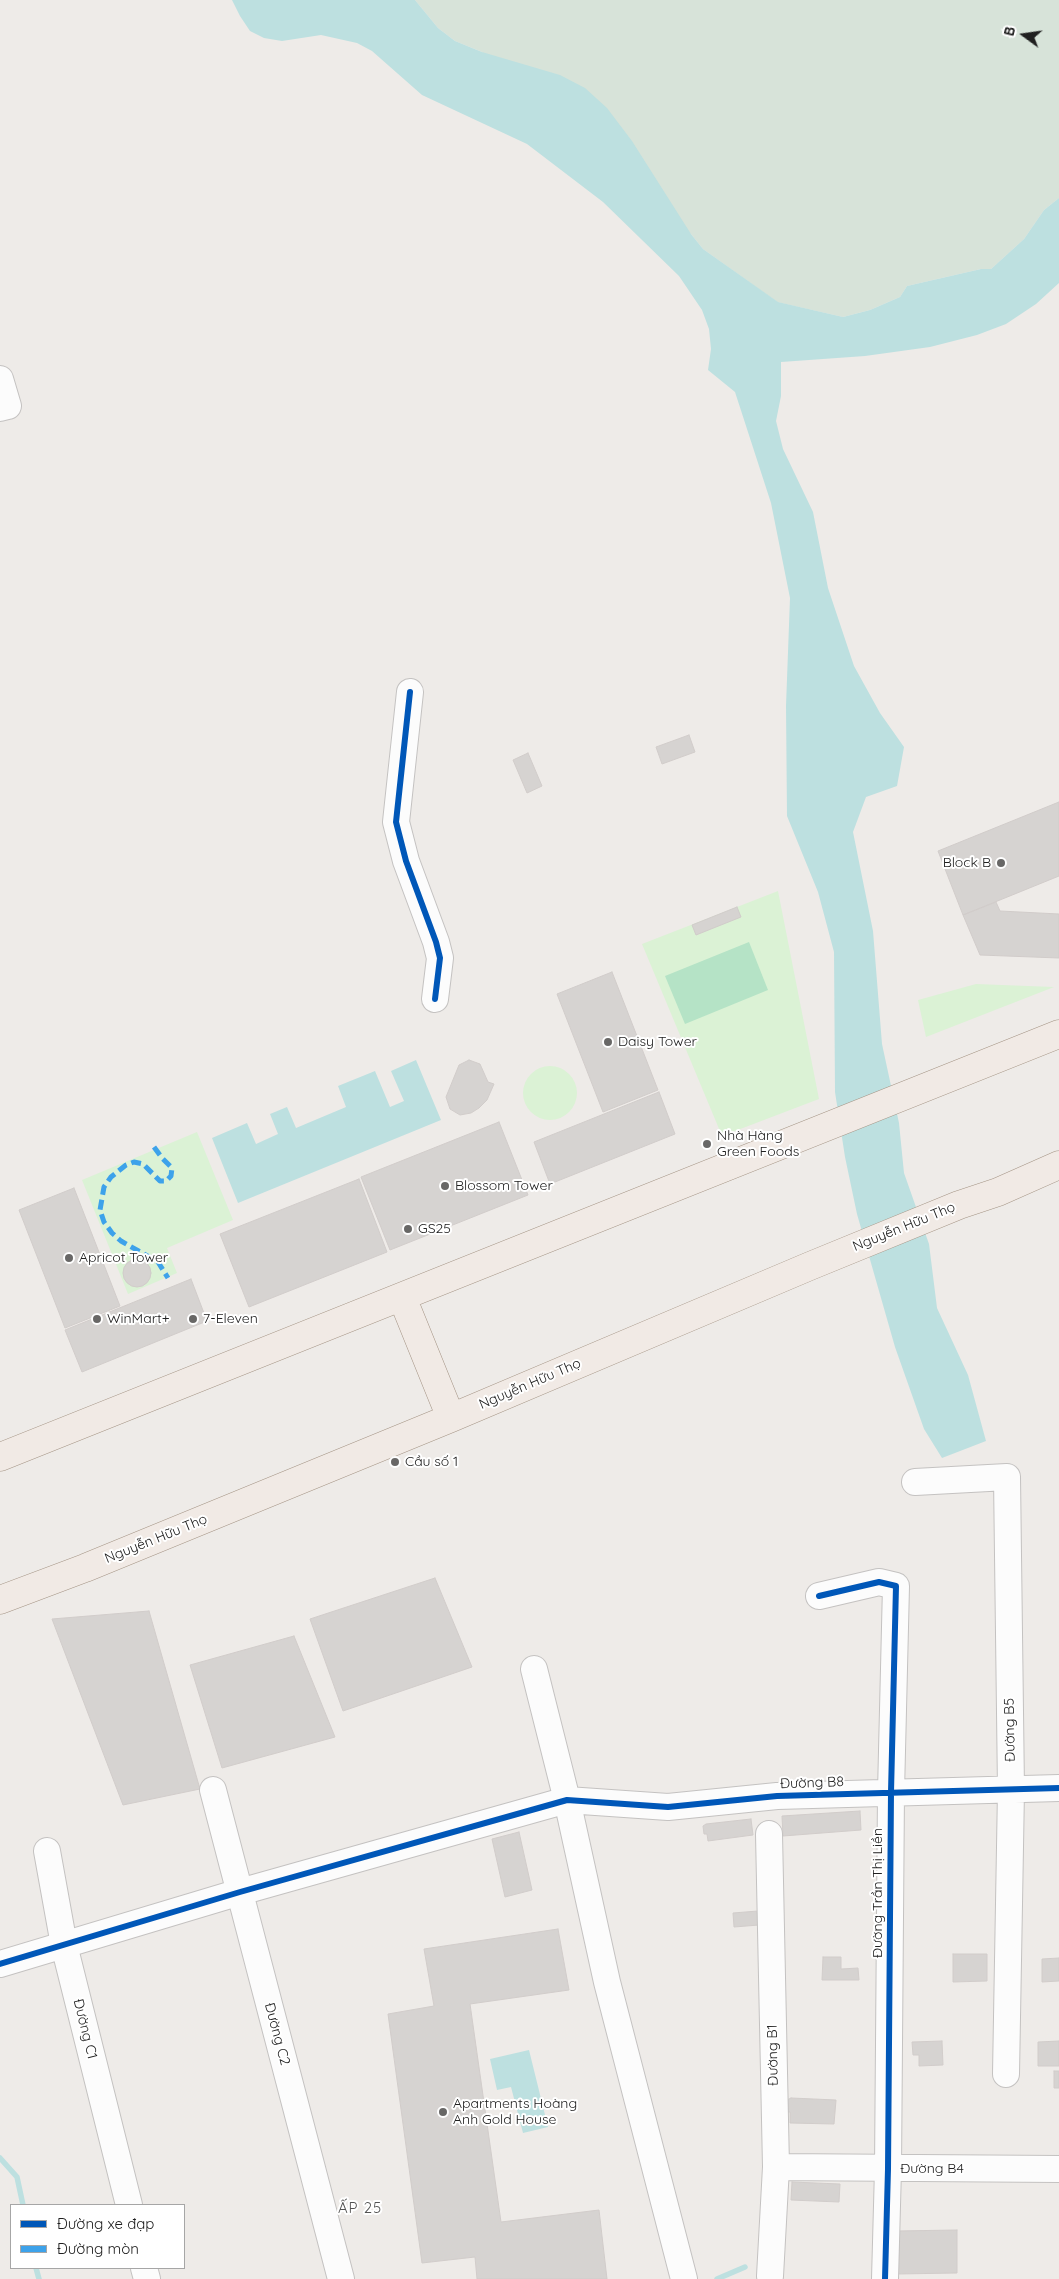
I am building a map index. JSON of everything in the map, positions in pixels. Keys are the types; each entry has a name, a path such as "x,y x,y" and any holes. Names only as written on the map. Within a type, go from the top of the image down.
{"main road":[{"path":"0,1457 1059,1034"},
{"name":"Nguyễn Hữu Thọ","path":"0,1600 85,1568 451,1418 810,1266 958,1205 998,1192 1059,1165"},
{"path":"402,1297 451,1418"}],"street":[{"path":"0,380 8,406 0,408"},
{"path":"410,692 396,822 406,860 440,958 435,999"},
{"name":"Đường B5","path":"915,1482 1007,1477 1011,1790 1006,2074"},
{"name":"Đường Trần Thị Liền","path":"819,1596 879,1582 896,1586 891,1792 888,2169 885,2279"},
{"path":"534,1669 567,1800 607,1982 683,2276"},
{"name":"Đường B8","path":"0,1964 240,1892 567,1800 668,1807 777,1796 1059,1788"},
{"name":"Đường C2","path":"213,1790 341,2279"},
{"name":"Đường B1","path":"768,1834 776,2167 770,2276"},
{"name":"Đường C1","path":"47,1851 64,1945 129,2204"},
{"name":"Đường B4","path":"776,2167 1059,2169"}],"shaded area":[{"path":"415,0 1059,0 1059,198 1044,210 1024,239 991,269 981,269 907,286 900,297 870,310 843,317 777,302 703,249 691,234 482,52 455,41 438,28"}],"green space":[{"path":"778,891 819,1099 722,1136 642,944"},
{"path":"749,942 768,990 685,1024 665,976"},
{"path":"976,984 1054,987 926,1037 918,1000"},
{"path":"550,1066 560,1068 569,1074 575,1083 577,1093 575,1103 569,1112 560,1118 550,1120 540,1118 531,1112 525,1103 523,1093 525,1083 531,1074 540,1068"},
{"path":"197,1132 233,1220 167,1248 177,1273 128,1294 82,1180"}],"water":[{"path":"232,0 415,0 438,28 455,41 482,52 560,75 585,88 607,108 632,141 691,234 703,249 778,302 843,317 870,310 900,297 907,286 981,269 991,269 1024,239 1044,210 1059,198 1059,283 1036,304 1006,324 977,335 930,347 865,356 781,362 781,396 776,421 783,449 813,512 828,588 854,666 880,713 904,747 897,786 866,797 853,832 873,931 882,1044 899,1123 904,1173 929,1244 937,1308 968,1375 986,1441 942,1458 924,1429 895,1347 857,1214 845,1157 835,1092 834,952 818,892 787,816 786,706 790,598 771,503 735,392 708,370 711,349 709,329 702,310 679,276 603,202 527,144 422,95 372,51 357,43 321,35 282,41 264,38 250,31"},
{"path":"416,1060 441,1120 238,1203 212,1138 247,1123 256,1144 278,1134 270,1114 287,1107 296,1128 346,1107 338,1086 375,1071 390,1107 404,1101 391,1071"},
{"path":"529,2050 548,2127 523,2133 511,2087 497,2090 490,2059"}],"building":[{"path":"689,735 695,752 662,764 656,747"},
{"path":"528,753 542,786 527,793 513,760"},
{"name":"Block B","path":"1059,802 1059,876 963,915 938,851"},
{"path":"996,902 1000,911 1059,914 1059,958 980,955 963,915"},
{"path":"737,907 741,917 696,935 692,925"},
{"name":"Daisy Tower","path":"612,972 658,1090 603,1112 557,994"},
{"path":"469,1060 480,1064 488,1082 494,1084 487,1100 479,1108 471,1113 460,1115 450,1109 446,1097 459,1065"},
{"path":"659,1092 675,1134 550,1184 534,1142"},
{"name":"Blossom Tower","path":"499,1122 528,1195 390,1250 361,1177"},
{"path":"359,1179 387,1252 249,1307 220,1234"},
{"name":"Apricot Tower","path":"74,1188 120,1306 65,1328 19,1210"},
{"path":"137,1259 147,1263 151,1273 147,1283 137,1287 127,1283 123,1273 127,1263"},
{"path":"191,1279 207,1321 82,1372 65,1330"},
{"path":"435,1578 472,1667 343,1711 310,1619"},
{"path":"149,1611 200,1789 123,1805 52,1619"},
{"path":"294,1636 335,1737 222,1768 190,1665"},
{"path":"860,1811 861,1830 783,1836 782,1816"},
{"path":"751,1819 753,1835 708,1841 707,1834 704,1834 703,1826 706,1824"},
{"path":"519,1832 532,1890 505,1897 492,1839"},
{"path":"758,1911 759,1925 734,1927 733,1913"},
{"name":"Apartments Hoàng Anh Gold House","path":"558,1929 569,1990 470,2004 501,2222 599,2210 607,2279 477,2279 475,2257 422,2263 388,2014 434,2006 424,1949"},
{"path":"953,1954 987,1954 987,1981 953,1982"},
{"path":"823,1957 841,1957 841,1969 858,1968 859,1980 822,1980"},
{"path":"1059,1958 1059,1981 1042,1982 1042,1959"},
{"path":"942,2041 943,2065 919,2066 919,2055 913,2055 912,2042"},
{"path":"1059,2041 1059,2066 1038,2066 1038,2042"},
{"path":"1054,2071 1059,2071 1059,2088 1054,2088"},
{"path":"791,2098 836,2100 834,2124 790,2123 790,2112 787,2112 787,2100"},
{"path":"792,2182 840,2184 839,2202 791,2200"},
{"path":"957,2230 957,2273 897,2274 896,2231"}],"waterway":[{"path":"0,2158 17,2177 23,2204"},
{"path":"717,2279 745,2267"},
{"path":"36,2269 39,2279"}],"marked path":[{"path":"154,1147 172,1168 171,1176 166,1181 160,1181 143,1164 134,1162 126,1165 111,1177 104,1187 100,1210 104,1222 112,1233 121,1241 158,1262 168,1278"}],"cycle path":[{"path":"410,692 396,822 406,861 436,942 440,958 435,999"},
{"path":"819,1596 879,1582 896,1586 891,1792 888,2169 885,2279"},
{"path":"0,1964 240,1892 567,1800 668,1807 777,1796 1059,1788"}],"place":[{"name":"Block B","path":"1001,863"},
{"name":"Daisy Tower","path":"608,1042"},
{"name":"Nhà Hàng Green Foods","path":"707,1144"},
{"name":"Blossom Tower","path":"445,1186"},
{"name":"GS25","path":"408,1229"},
{"name":"Apricot Tower","path":"69,1258"},
{"name":"WinMart+","path":"97,1319"},
{"name":"7-Eleven","path":"193,1319"},
{"name":"Cầu số 1","path":"395,1462"},
{"name":"Apartments Hoàng Anh Gold House","path":"443,2112"}],"district":[{"name":"ẤP 25","path":"360,2208"}]}
